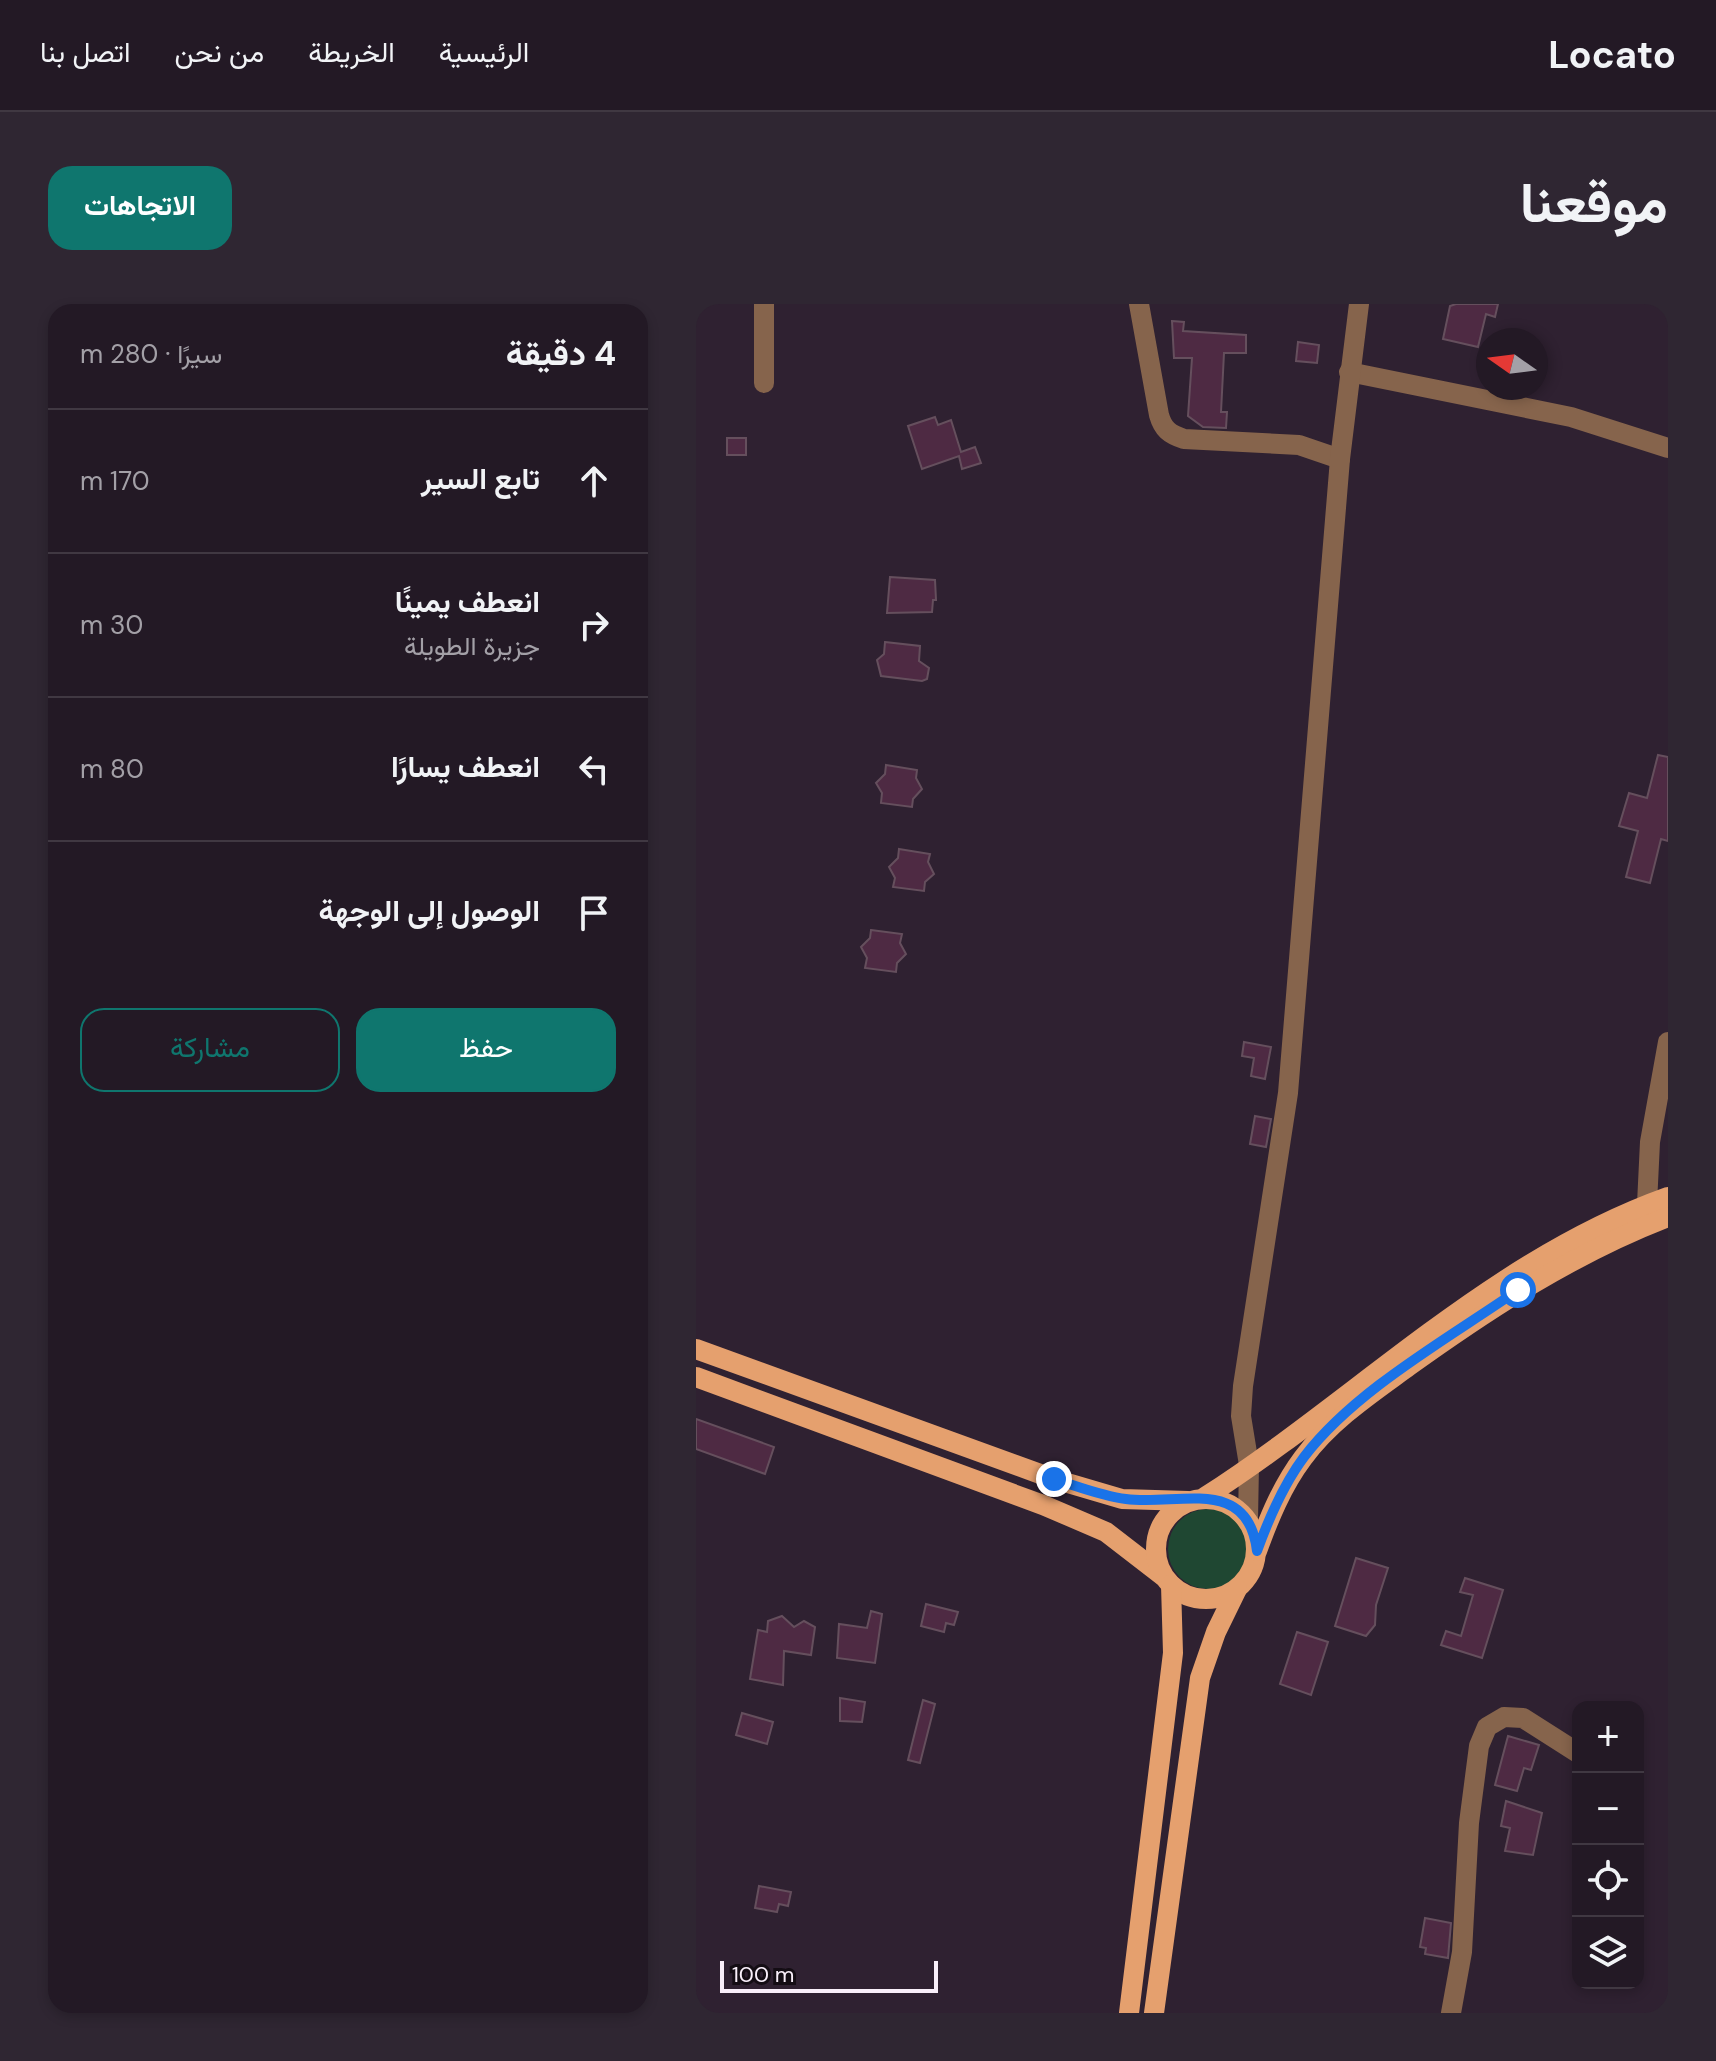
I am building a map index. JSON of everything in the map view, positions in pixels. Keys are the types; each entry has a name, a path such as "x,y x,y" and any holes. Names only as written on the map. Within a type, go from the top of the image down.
{"main road":[{"path":"1129,2013 1173,1653 1167,1580 1156,1555 1158,1533 1169,1513 1249,1465 1512,1276 1647,1204 1668,1197"},
{"path":"1154,2013 1200,1678 1216,1632 1237,1589 1247,1578 1282,1491 1304,1457 1332,1426 1372,1392 1518,1290 1626,1233 1668,1217"},
{"path":"696,1349 1054,1479 1122,1499 1196,1499 1229,1503 1248,1519 1257,1551"},
{"path":"696,1377 1043,1505 1106,1532 1180,1593 1203,1600 1227,1595 1237,1589"}],"street":[{"path":"764,304 764,383"},
{"path":"1139,304 1159,415 1163,427 1171,435 1184,439 1299,445 1340,459"},
{"path":"1248,1519 1249,1465 1241,1416 1243,1386 1288,1093 1297,1014 1340,459 1359,304"},
{"path":"1349,372 1571,417 1668,448"},
{"path":"1647,1204 1650,1142 1668,1042"},
{"path":"1451,2013 1462,1952 1469,1823 1479,1746 1487,1727 1504,1717 1523,1718 1572,1749"}],"green space":[{"path":"1208,1509 1223,1512 1236,1521 1245,1534 1248,1549 1245,1564 1236,1577 1223,1586 1208,1589 1193,1586 1180,1577 1171,1564 1168,1549 1171,1534 1180,1521 1193,1512"}],"building":[{"path":"1498,304 1495,317 1486,314 1483,328 1476,328 1476,347 1443,339 1450,306"},
{"path":"1172,321 1184,322 1183,331 1246,335 1246,353 1224,353 1221,412 1227,412 1226,428 1203,427 1188,416 1192,358 1174,358"},
{"path":"1298,342 1319,345 1317,363 1296,361"},
{"path":"935,417 938,425 951,420 961,452 975,447 981,463 962,469 959,456 922,469 908,426"},
{"path":"727,438 746,438 746,455 727,455"},
{"path":"890,577 935,580 936,600 933,600 932,612 887,613"},
{"path":"885,642 920,646 919,661 929,668 927,679 881,676 877,660 884,654"},
{"path":"1658,755 1668,757 1668,841 1661,839 1650,883 1626,877 1638,831 1619,826 1629,793 1647,798"},
{"path":"886,765 917,770 916,778 922,789 913,799 912,807 881,803 882,793 876,783 885,774"},
{"path":"899,849 930,854 928,862 934,874 925,882 924,891 893,887 895,878 889,867 898,858"},
{"path":"871,930 902,934 900,943 906,954 897,963 896,972 865,968 867,958 861,947 870,938"},
{"path":"1244,1042 1271,1047 1265,1079 1251,1076 1254,1058 1242,1056"},
{"path":"1255,1116 1271,1119 1266,1147 1250,1144"},
{"path":"696,1419 774,1447 765,1474 696,1449"},
{"path":"1356,1558 1388,1568 1376,1605 1375,1625 1366,1636 1335,1626"},
{"path":"1465,1578 1503,1590 1482,1658 1441,1645 1446,1631 1461,1636 1473,1595 1460,1592"},
{"path":"926,1604 958,1612 954,1625 946,1623 944,1632 921,1626"},
{"path":"871,1611 882,1614 875,1663 837,1658 839,1624 867,1628"},
{"path":"782,1616 794,1627 804,1621 815,1627 811,1655 784,1651 783,1685 750,1679 758,1630 767,1632 768,1621"},
{"path":"1297,1632 1328,1642 1311,1695 1280,1684"},
{"path":"840,1698 865,1702 862,1722 840,1721"},
{"path":"923,1700 935,1704 920,1763 908,1760"},
{"path":"742,1713 773,1722 767,1744 736,1735"},
{"path":"1508,1736 1539,1745 1531,1770 1524,1768 1517,1791 1495,1785"},
{"path":"1506,1801 1542,1813 1533,1855 1505,1851 1510,1828 1501,1826"},
{"path":"759,1886 791,1892 788,1906 779,1904 777,1912 755,1908"},
{"path":"1425,1918 1451,1923 1448,1958 1425,1954 1426,1948 1420,1947"}],"route":[{"path":"1054,1479 1122,1499 1153,1502 1205,1497 1221,1500 1236,1507 1248,1519 1255,1534 1257,1551 1282,1491 1304,1457 1332,1426 1372,1392 1518,1290"}]}
